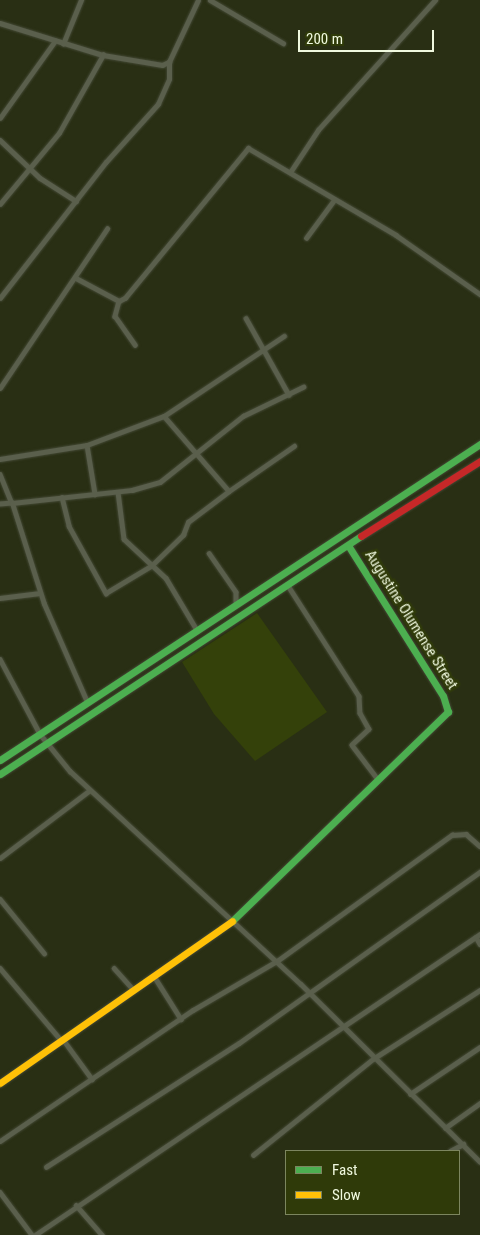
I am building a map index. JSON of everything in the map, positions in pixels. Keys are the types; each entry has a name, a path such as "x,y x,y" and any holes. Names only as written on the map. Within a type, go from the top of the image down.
{"main road":[{"path":"0,760 235,603 480,444"},
{"path":"0,774 240,614 349,547 480,461"},
{"name":"Augustine Olumense Street","path":"349,547 448,709 377,778"},
{"path":"0,1083 64,1042 231,922 377,778"}],"street":[{"path":"63,44 81,0"},
{"path":"0,298 76,201 158,104 169,79 169,62 198,0"},
{"path":"210,0 283,43"},
{"path":"291,171 318,130 435,0"},
{"path":"0,23 103,55 154,64 169,62"},
{"path":"0,118 55,41"},
{"path":"0,204 59,133 103,55"},
{"path":"0,140 32,167 40,178 76,201"},
{"path":"135,345 116,316 119,301 214,195 244,150 253,149 291,171 334,200 396,235 480,294"},
{"path":"306,238 334,200"},
{"path":"0,388 76,278 107,229"},
{"path":"76,278 119,301"},
{"path":"246,318 289,394"},
{"path":"0,458 86,445 164,416 284,336"},
{"path":"0,504 118,492 160,482 243,416 303,387"},
{"path":"164,416 229,490"},
{"path":"86,445 95,494"},
{"path":"62,497 69,526 106,593 151,566 182,536 188,522 229,490 294,446"},
{"path":"0,474 12,503 40,592 87,703"},
{"path":"118,492 124,538 151,566 166,578 197,630"},
{"path":"209,553 236,592 235,603 240,614"},
{"path":"287,584 359,696 360,713 369,729 352,745 377,778"},
{"path":"0,598 40,592"},
{"path":"1,661 40,734 89,790 231,922 310,992 373,1059 480,1162"},
{"path":"0,858 89,790"},
{"path":"0,1141 181,1019 277,961 452,835 466,834 480,846"},
{"path":"46,1167 310,992 480,872"},
{"path":"0,899 44,953"},
{"path":"0,1192 33,1235 480,934"},
{"path":"476,938 480,944"},
{"path":"0,968 64,1042 92,1079"},
{"path":"114,968 134,990"},
{"path":"154,976 181,1019"},
{"path":"253,1155 373,1059 480,990"},
{"path":"410,1094 480,1047"},
{"path":"445,1128 480,1103"},
{"path":"452,1150 462,1144"},
{"path":"76,1205 102,1235"}],"shaded area":[{"path":"257,613 327,712 255,761 214,714 182,662"}],"traffic: fast":[{"path":"0,760 480,444"},
{"path":"0,774 361,536"},
{"path":"232,921 448,712 443,696 349,547"}],"traffic: slow":[{"path":"0,1083 232,921"}],"traffic: jam":[{"path":"361,536 480,461"}]}
